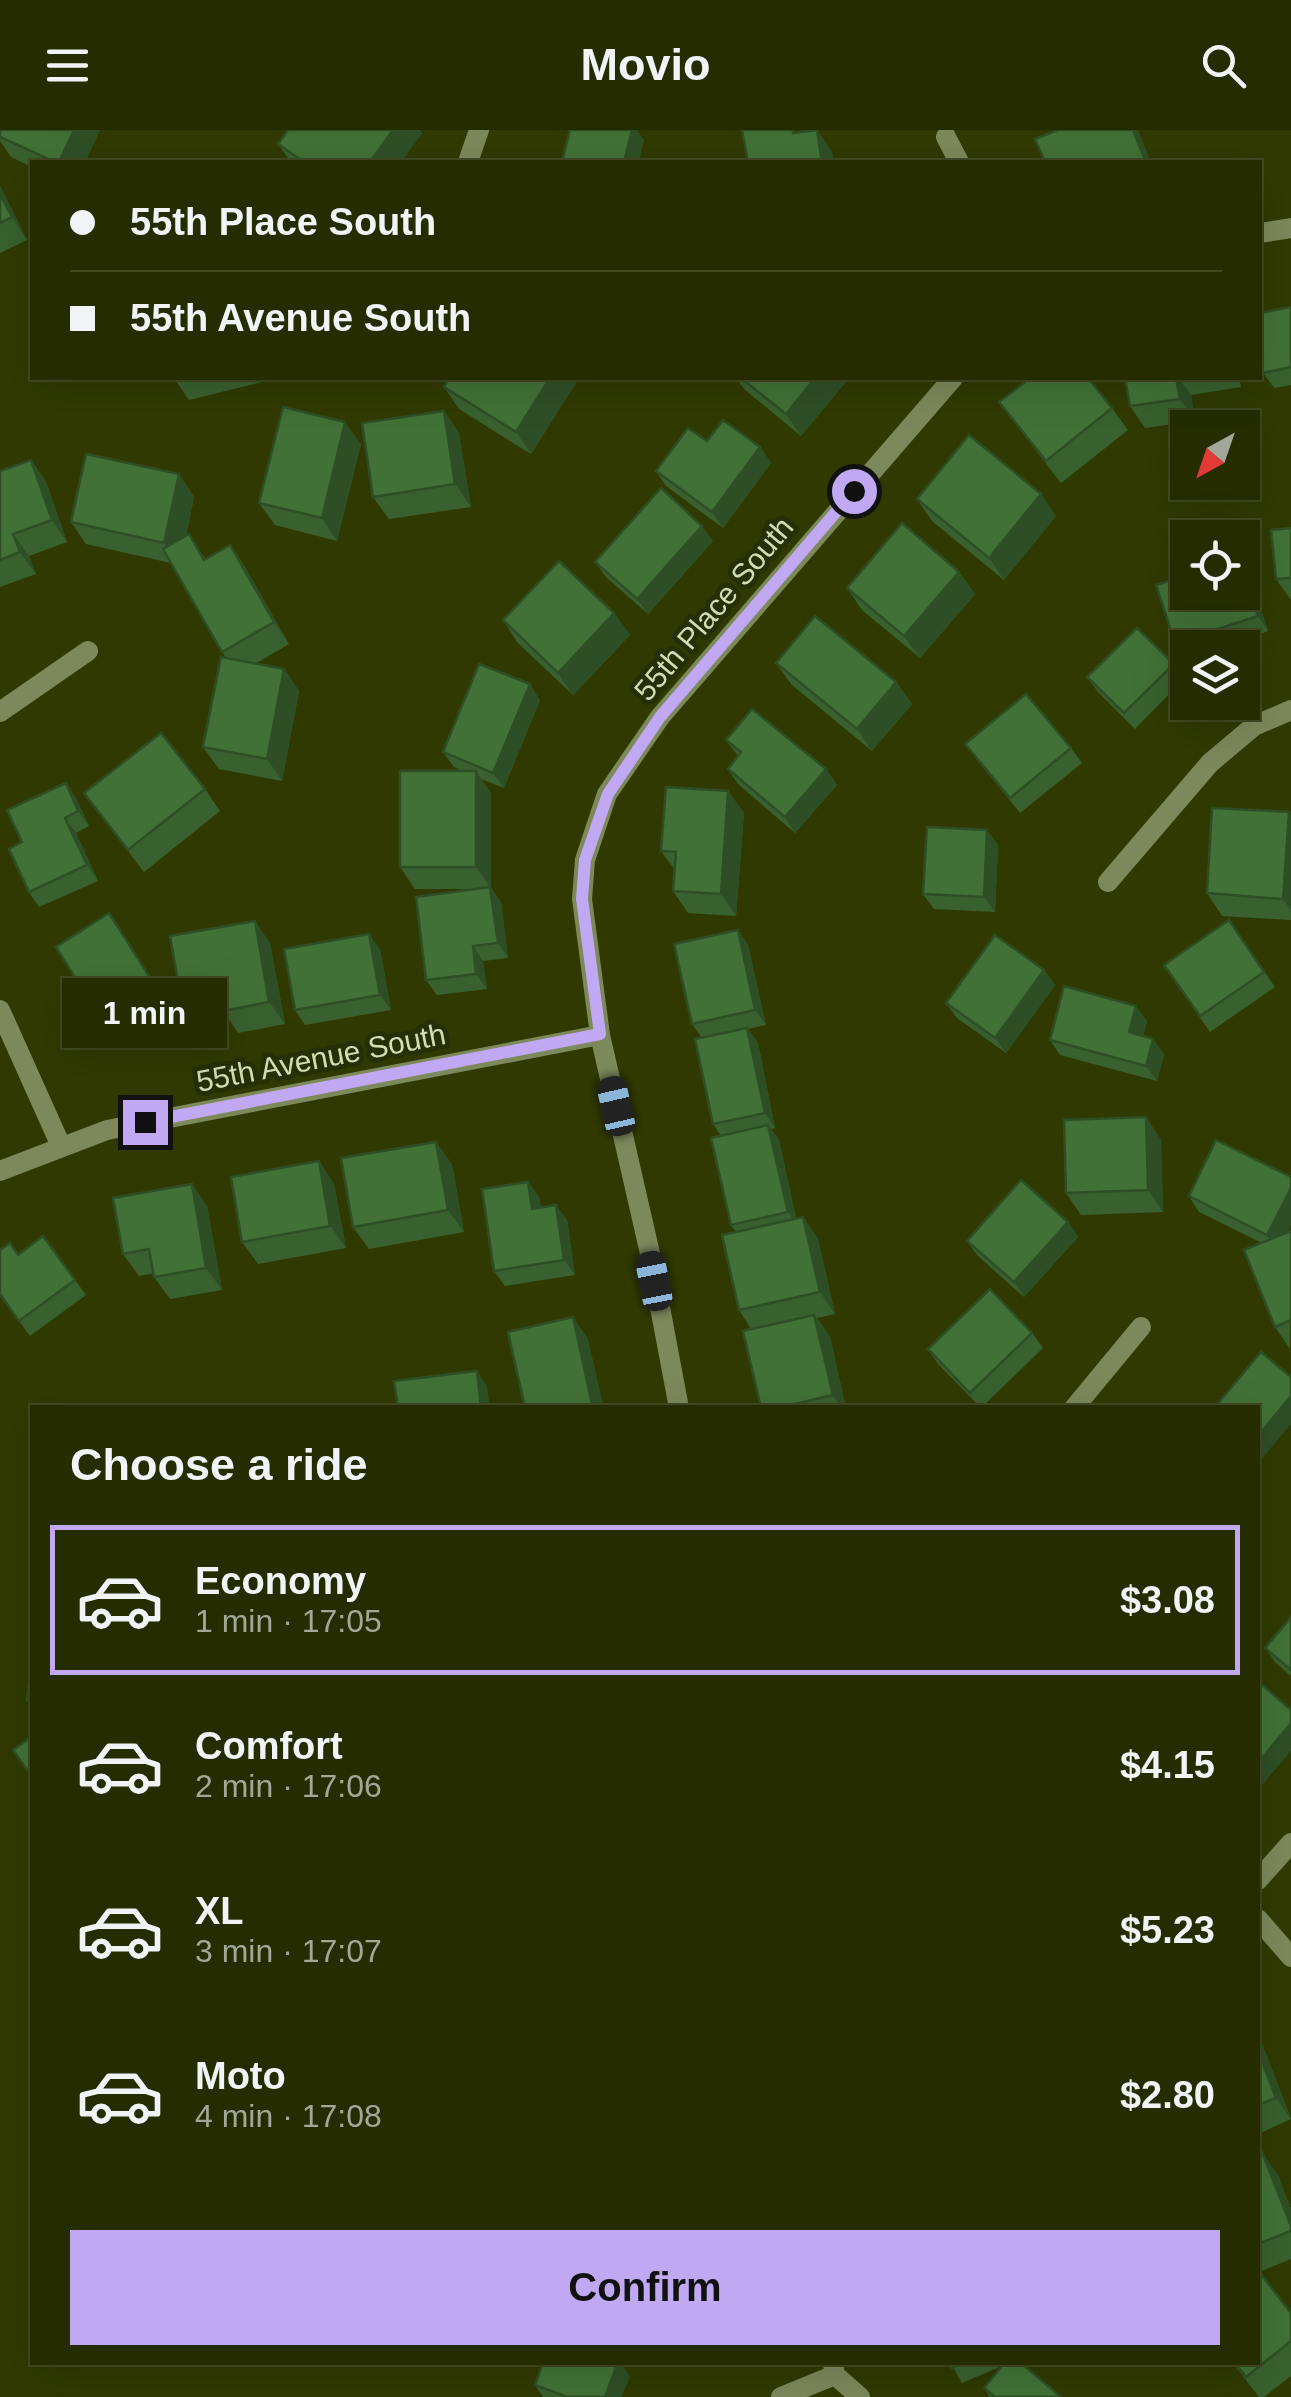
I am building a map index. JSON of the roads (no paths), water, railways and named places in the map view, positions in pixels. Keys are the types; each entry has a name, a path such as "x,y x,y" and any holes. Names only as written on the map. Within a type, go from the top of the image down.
{"street":[{"path":"469,160 480,130"},
{"path":"946,137 958,160"},
{"path":"1262,234 1291,228"},
{"name":"55th Place South","path":"678,1405 600,1034 582,899 585,860 608,794 660,717 950,380"},
{"path":"0,712 88,650"},
{"path":"1108,882 1210,763 1254,726 1291,710"},
{"path":"0,1010 60,1146"},
{"name":"55th Avenue South","path":"0,1171 107,1130 600,1034"},
{"path":"1076,1405 1141,1327"},
{"path":"1260,1878 1291,1843"},
{"path":"1260,1922 1291,1958"},
{"path":"781,2397 834,2368 860,2397"}]}
